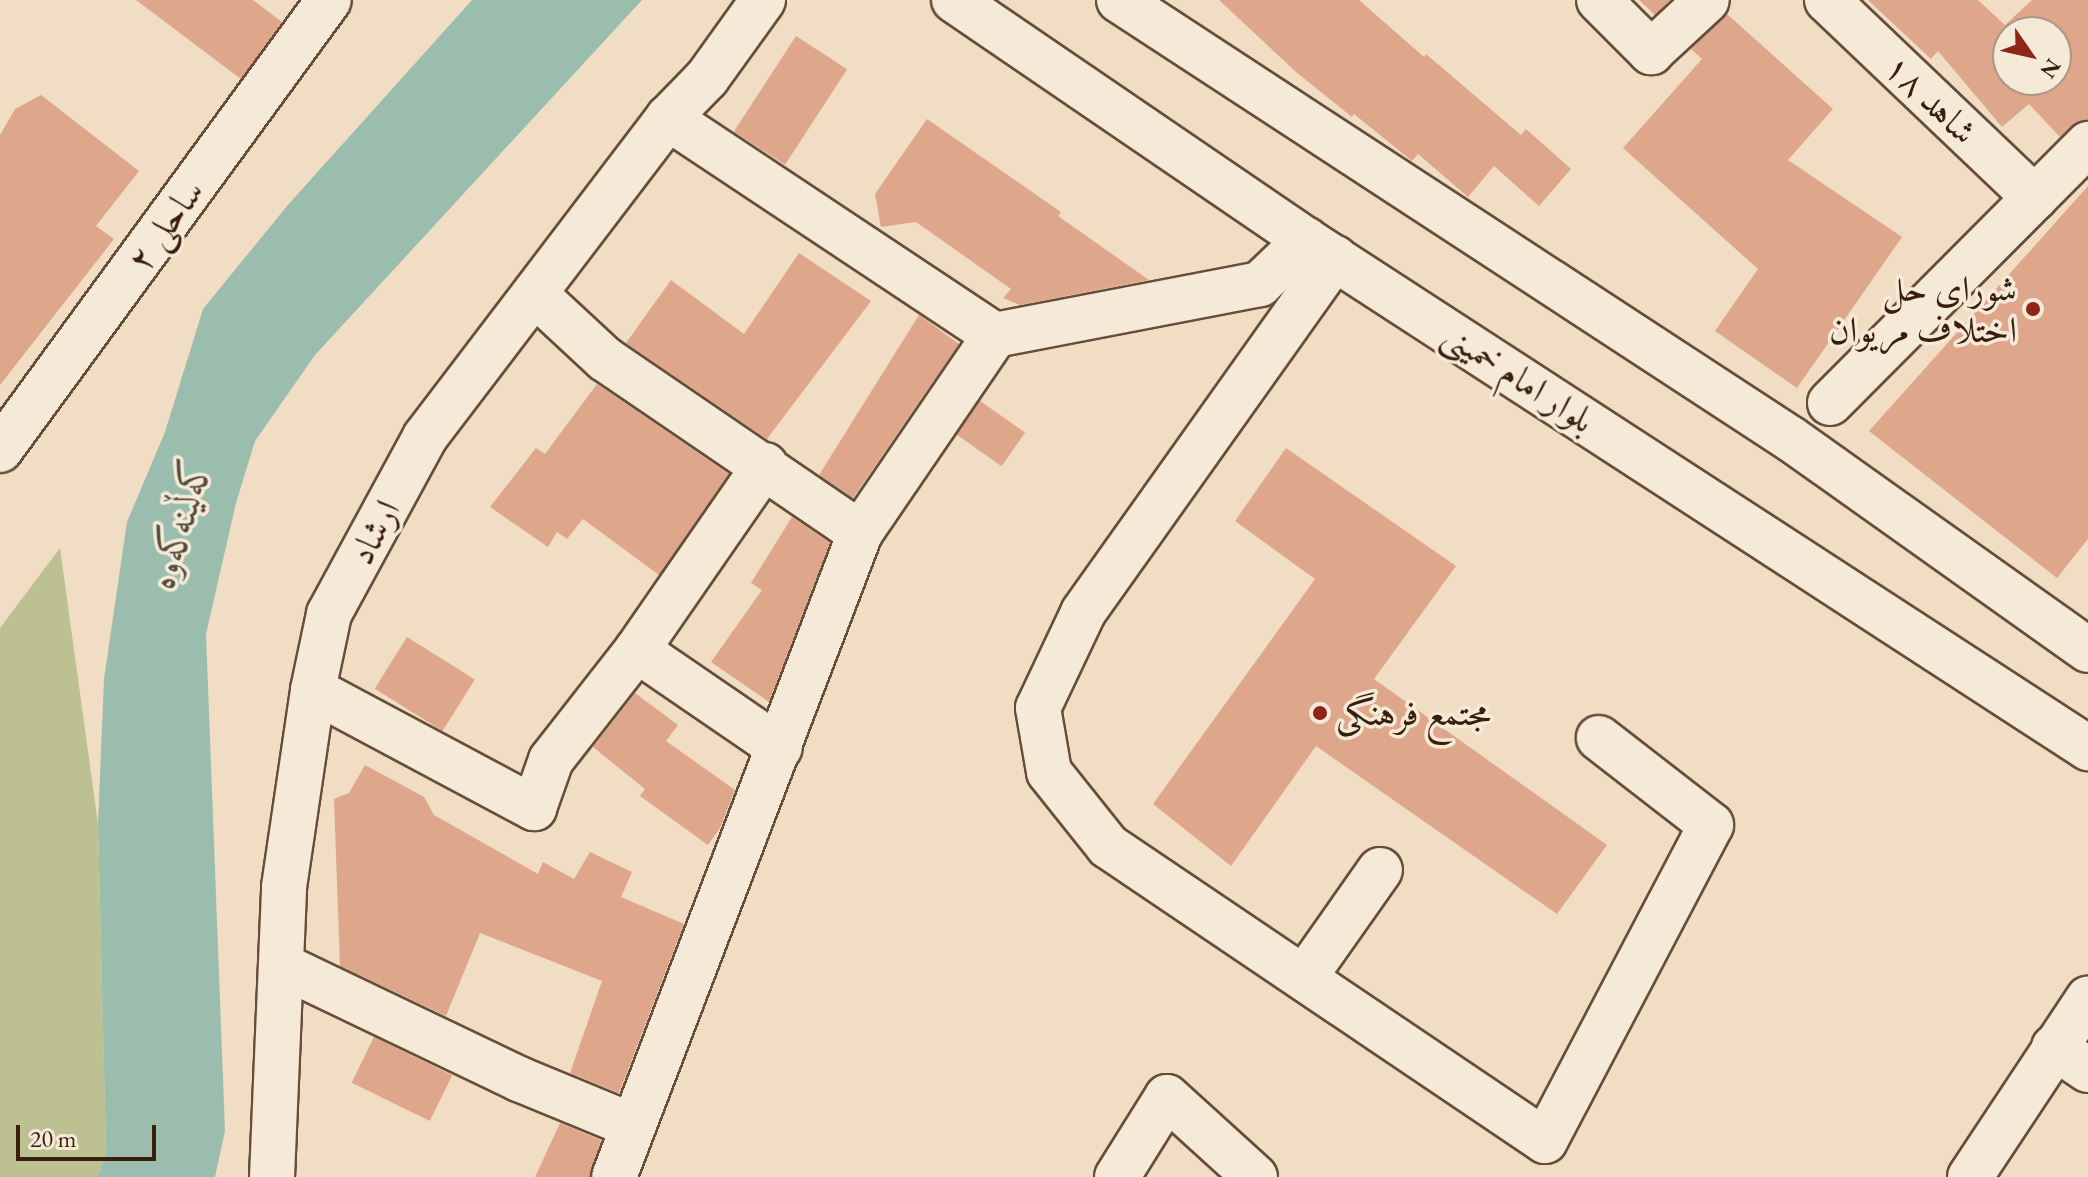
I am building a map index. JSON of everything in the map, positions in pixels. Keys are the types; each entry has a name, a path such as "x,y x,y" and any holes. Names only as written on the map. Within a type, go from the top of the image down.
{"street":[{"name":"ساحلی ۲","path":"0,450 329,0"},
{"name":"ارشاد","path":"272,1177 284,887 313,690 329,614 425,437 668,118 707,78 763,0"},
{"name":"بلوار امام خمینی","path":"954,0 1320,249 2088,748"},
{"path":"1599,0 1651,52 1707,0"},
{"name":"شاهد ۱۸","path":"1827,0 2035,198"},
{"path":"1121,1 1791,439 2088,650"},
{"path":"668,118 995,335 1260,284 1320,249"},
{"path":"1830,403 2088,144"},
{"path":"1320,249 1083,613 1038,708 1049,772 1108,846 1545,1141 1711,825 1599,738"},
{"path":"535,294 605,359 765,465 860,533"},
{"path":"614,1177 860,533 995,335"},
{"path":"313,690 534,808 551,760 637,650 765,465"},
{"path":"637,650 780,748"},
{"path":"1304,978 1380,870"},
{"path":"283,966 519,1079 633,1126"},
{"path":"1970,1177 2071,1059 2088,999"},
{"path":"1117,1177 1167,1097 1255,1177"}],"green space":[{"path":"60,548 98,824 106,1153 97,1177 0,1177 0,628"}],"water":[{"name":"کەڵینەکەوە","path":"472,0 642,0 315,355 255,441 236,503 206,634 225,1131 215,1177 97,1177 106,1153 98,824 104,679 127,522 165,432 203,309 287,206"}],"building":[{"path":"136,0 253,0 282,22 241,79"},
{"path":"1219,0 1359,0 1521,135 1526,129 1571,169 1539,206 1494,166 1468,197 1418,154 1412,161 1354,114 1352,117 1296,72"},
{"path":"1639,0 1670,0 1655,15"},
{"path":"1868,0 1978,0 1995,16 1992,16 1992,96 2072,96 2072,16 2015,16 2032,0 2088,0 2088,120 2071,126 2060,137 2029,104 2002,127 1938,51 1931,59"},
{"path":"1727,14 1833,109 1788,160 1902,237 1797,388 1715,331 1758,269 1623,148 1702,59 1691,49"},
{"path":"796,36 847,69 785,165 734,132"},
{"path":"41,95 139,171 96,226 114,239 0,385 0,135 15,109"},
{"path":"927,119 1061,212 1058,216 1149,280 1020,305 1003,298 1011,289 916,222 881,227 875,194"},
{"name":"شورای حل اختلاف مریوان","path":"2088,186 2088,539 2057,578 1869,431"},
{"path":"799,253 871,301 767,439 626,343 671,280 744,334"},
{"path":"919,315 959,344 853,498 819,475"},
{"path":"597,384 729,474 659,575 583,519 567,539 557,532 548,547 490,507 536,448 545,454"},
{"path":"980,401 1025,433 1002,466 956,435"},
{"name":"مجتمع فرهنگی","path":"1286,448 1456,566 1374,679 1607,845 1557,914 1316,746 1231,866 1153,804 1315,579 1235,521"},
{"path":"792,517 830,543 769,702 711,662 762,590 751,583"},
{"path":"407,637 475,679 443,731 375,689"},
{"path":"635,693 678,725 666,741 735,790 720,828 708,845 640,796 645,789 593,747"},
{"path":"365,765 424,797 434,815 538,874 543,862 574,879 590,852 632,872 621,897 684,924 619,1093 570,1073 602,981 480,933 446,1016 340,966 334,799 349,793"},
{"path":"374,1037 452,1075 430,1121 352,1083"},
{"path":"560,1123 601,1140 590,1177 535,1177"}],"place":[{"name":"شورای حل اختلاف مریوان","path":"2033,309"},
{"name":"مجتمع فرهنگی","path":"1320,713"}]}
